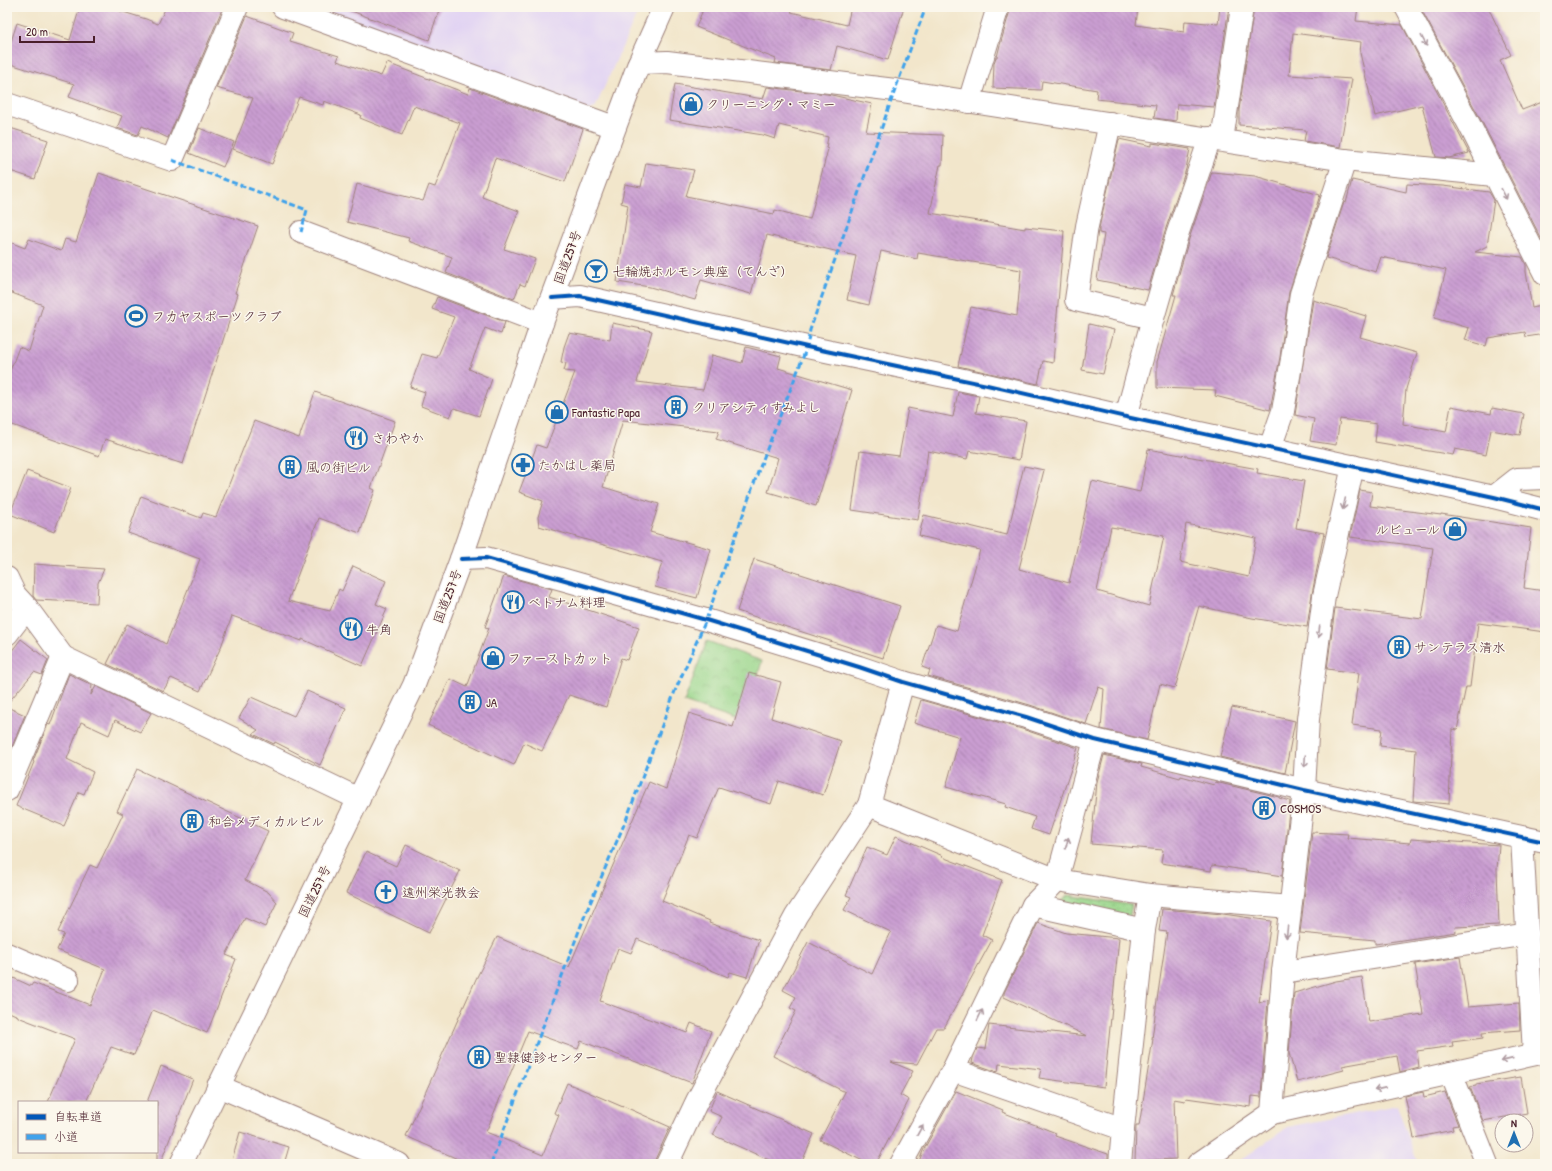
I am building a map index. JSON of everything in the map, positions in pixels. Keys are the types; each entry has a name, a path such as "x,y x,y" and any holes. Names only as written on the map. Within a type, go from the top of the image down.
{"main road":[{"path":"7,104 172,160 237,7"},
{"path":"283,7 614,127"},
{"name":"国道257号","path":"180,1164 414,685 461,559 542,323 614,127 638,63 664,7"},
{"path":"969,102 998,7"},
{"path":"1126,417 1177,235 1216,139 1242,7"},
{"path":"1406,7 1470,126 1545,274"},
{"path":"638,63 675,63 895,90 1345,160 1494,175"},
{"path":"1110,123 1087,226 1076,300 1153,318"},
{"path":"1270,448 1283,411 1301,294 1345,160"},
{"path":"301,232 542,323"},
{"path":"552,298 580,296 1126,417 1494,496 1545,510"},
{"path":"1272,1113 1283,972 1304,790 1308,719 1324,596 1353,466"},
{"path":"1494,496 1517,479 1545,478"},
{"path":"461,559 486,558 706,620 903,682 1026,717 1095,740 1304,790 1545,842"},
{"path":"7,578 16,595 62,657 359,799"},
{"path":"7,634 27,608"},
{"path":"7,790 62,657"},
{"path":"667,1164 698,1101 796,916 870,805 903,682"},
{"path":"901,1164 954,1070 1033,906 1057,880 1095,740"},
{"path":"870,805 1057,880 1150,895 1290,907"},
{"path":"1198,1164 1272,1113 1539,1053 1528,934 1522,838"},
{"path":"1120,1164 1144,930 1150,895"},
{"path":"1033,906 1144,930"},
{"path":"1283,972 1528,934"},
{"path":"7,954 68,980"},
{"path":"954,1070 1123,1129"},
{"path":"1451,1073 1488,1164"},
{"path":"218,1086 399,1164"}],"shaded area":[{"path":"301,7 640,7 595,108 586,111"},
{"path":"1397,1105 1418,1164 1235,1164 1288,1127"}],"green space":[{"path":"707,641 762,661 744,723 684,702"},
{"path":"1067,895 1132,905 1129,919 1060,904"}],"building":[{"path":"80,7 107,7 158,24 166,7 223,7 168,138 142,126 138,135 117,128 122,116 69,97 74,84 7,63 7,54 17,23 70,40"},
{"path":"347,7 440,7 429,40 346,9"},
{"path":"704,7 793,7 791,12 847,25 851,7 904,7 888,60 837,46 831,70 775,63 776,59 696,27"},
{"path":"1011,7 1138,7 1136,25 1184,32 1185,21 1218,24 1220,7 1229,7 1214,107 1177,104 1176,121 1154,118 1156,105 1096,99 1097,90 1042,81 1041,90 993,88 994,63"},
{"path":"1254,7 1358,7 1356,21 1402,25 1469,153 1449,158 1436,157 1422,105 1375,116 1360,53 1361,42 1293,33 1289,75 1352,79 1340,147 1304,141 1306,130 1239,125 1239,110"},
{"path":"1420,7 1488,7 1511,55 1500,60 1522,110 1545,101 1545,246 1481,120"},
{"path":"247,16 293,33 290,41 339,56 337,61 381,76 387,63 468,94 470,88 583,129 565,182 495,158 482,197 519,211 504,249 535,259 525,286 520,284 514,299 446,273 452,257 408,241 409,238 347,222 357,184 423,201 429,185 435,187 460,123 414,106 402,135 360,118 361,115 324,101 323,105 299,97 272,164 233,149 253,98 216,88"},
{"path":"675,84 763,99 767,87 827,94 872,104 866,132 943,135 942,165 940,165 930,213 1025,229 1025,227 1064,231 1053,363 1043,361 1038,384 958,366 971,307 1017,316 1021,270 918,253 917,259 881,251 869,305 847,300 856,256 767,235 751,294 701,280 695,300 650,287 617,282 628,205 621,203 625,184 641,187 646,163 694,170 686,196 774,214 775,210 810,219 828,149 826,148 828,137 779,125 775,139 763,135 669,120"},
{"path":"7,127 48,140 35,179 7,170"},
{"path":"199,128 234,142 223,167 189,153"},
{"path":"1119,139 1152,146 1152,143 1190,149 1186,169 1165,231 1148,290 1097,280 1104,234 1099,233 1099,228"},
{"path":"1212,172 1255,176 1320,195 1289,292 1280,357 1270,410 1215,396 1216,390 1157,388 1157,362 1176,295 1173,295 1189,239"},
{"path":"99,173 258,226 235,293 238,294 183,464 105,439 99,456 7,423 7,379 19,347 29,351 43,305 7,291 7,241 25,248 29,239 61,251 65,239 76,242"},
{"path":"1352,180 1406,192 1407,184 1443,186 1489,192 1494,200 1487,246 1475,252 1522,257 1526,265 1532,308 1541,306 1545,334 1526,337 1525,332 1488,338 1486,346 1465,340 1469,328 1434,318 1446,270 1381,257 1376,272 1326,258 1344,202 1346,203"},
{"path":"437,297 505,322 501,334 485,328 469,369 492,379 479,416 454,408 450,417 421,406 425,392 410,387 422,354 437,358 454,317 432,309"},
{"path":"1313,300 1366,316 1360,337 1417,353 1406,389 1403,424 1446,432 1451,406 1491,414 1492,408 1524,414 1520,435 1491,430 1486,455 1455,449 1453,455 1375,442 1377,424 1340,419 1336,445 1310,441 1314,419 1295,415"},
{"path":"612,323 652,331 637,382 703,390 712,355 742,363 746,347 781,356 778,368 852,390 816,506 768,492 778,458 716,439 719,431 623,420 603,487 659,504 650,532 711,549 697,598 655,587 662,562 539,526 538,517 543,501 519,492 537,445 546,448 575,372 564,371 566,363 561,362 569,333 610,340"},
{"path":"1089,324 1114,330 1103,374 1082,370"},
{"path":"315,392 395,421 371,488 375,490 360,533 319,518 288,601 330,611 339,589 342,591 353,566 386,581 376,604 387,609 362,666 302,639 302,641 232,616 221,647 200,691 171,678 163,691 107,664 127,624 166,644 200,559 128,533 141,496 201,518 203,513 216,517 254,421 299,438"},
{"path":"958,392 979,396 976,413 1026,421 1019,460 969,451 967,459 928,451 918,520 852,510 860,451 899,456 908,408 953,417"},
{"path":"1148,449 1258,469 1257,473 1304,481 1296,528 1324,533 1307,627 1252,618 1199,606 1175,688 1160,684 1147,740 1101,729 1104,689 1098,687 1086,724 1030,705 928,676 930,670 922,667 936,625 957,631 980,550 919,536 924,515 1007,535 1024,466 1044,470 1019,569 1069,583 1092,481 1140,492","holes":["1186,524 1256,538 1249,577 1180,562","1111,527 1164,536 1149,606 1097,591"]},
{"path":"27,471 71,488 54,532 10,514"},
{"path":"1360,490 1372,492 1370,506 1441,514 1531,528 1524,588 1545,591 1545,632 1478,623 1470,687 1466,687 1457,730 1452,729 1449,804 1413,801 1416,750 1380,746 1382,729 1352,725 1359,673 1327,669 1335,608 1422,619 1433,548 1350,537"},
{"path":"754,559 900,606 883,658 737,611"},
{"path":"34,564 104,569 98,583 97,603 36,600 33,596"},
{"path":"504,576 552,589 549,597 639,627 627,660 621,658 606,707 569,695 542,751 524,743 514,765 428,725 450,679 467,687 489,628 485,627"},
{"path":"21,639 48,660 42,675 34,672 7,704 7,657"},
{"path":"749,673 781,682 771,718 841,741 823,795 779,781 771,804 719,787 697,838 689,835 662,901 710,921 709,923 759,940 747,977 730,972 728,977 637,939 631,953 618,948 600,1001 687,1033 691,1023 711,1031 692,1083 581,1041 578,1049 528,1031 486,1132 543,1155 559,1115 554,1113 567,1083 670,1127 653,1164 469,1164 406,1136 476,979 497,937 569,967 649,782 666,789 689,713 733,727"},
{"path":"69,674 92,685 91,695 96,686 151,713 140,732 115,720 109,735 81,722 67,759 93,772 84,794 79,792 64,826 16,806 48,724 50,725"},
{"path":"307,691 346,708 320,765 275,742 274,744 253,734 258,730 239,718 251,697 294,716"},
{"path":"921,700 1022,729 1078,748 1049,835 1031,829 1035,817 1005,807 1006,804 946,787 960,737 914,723"},
{"path":"7,707 25,715 11,749 7,748"},
{"path":"1232,707 1295,721 1285,773 1220,757"},
{"path":"1104,755 1142,764 1141,767 1180,778 1181,776 1214,785 1215,782 1290,801 1282,876 1212,865 1211,871 1161,863 1163,850 1091,844 1097,782"},
{"path":"137,769 268,831 245,880 268,892 277,902 265,927 245,918 226,955 236,959 207,1033 153,1010 134,1055 111,1047 86,1101 48,1101 75,1039 18,1017 7,1011 7,975 31,986 33,983 90,1005 105,969 57,950 64,934 58,932 90,865 97,868 123,814 117,811"},
{"path":"1312,832 1348,834 1347,838 1410,843 1411,839 1499,845 1497,869 1499,925 1455,927 1456,932 1375,944 1375,940 1300,933"},
{"path":"896,836 943,856 942,857 1002,880 982,935 992,940 944,1028 936,1028 917,1064 891,1062 913,1071 900,1095 909,1100 876,1164 869,1164 820,1140 845,1092 773,1056 796,1011 790,1008 796,997 783,990 808,942 872,974 891,932 844,910 851,897 846,895 867,847 887,855"},
{"path":"406,845 460,871 429,933 346,893 366,852 396,866"},
{"path":"1162,909 1223,914 1271,921 1259,1003 1268,1000 1261,1097 1252,1096 1251,1107 1186,1098 1185,1101 1174,1099 1176,1159 1135,1161 1136,1126 1139,1126 1153,1039 1167,932 1159,931"},
{"path":"1038,923 1066,933 1119,938 1104,1087 1039,1078 1041,1069 999,1064 998,1072 972,1063 977,1048 985,1049 989,1025 1087,1036 1004,997 1004,993"},
{"path":"1460,957 1468,1007 1519,1003 1520,1030 1482,1033 1483,1038 1452,1042 1453,1046 1417,1051 1419,1067 1400,1072 1397,1056 1342,1066 1344,1070 1297,1082 1289,1053 1294,993 1336,981 1362,977 1369,1022 1423,1014 1415,964"},
{"path":"161,1066 193,1079 160,1164 157,1164 158,1101 147,1101"},
{"path":"1521,1077 1527,1113 1494,1113 1494,1119 1483,1121 1470,1087 1476,1086 1476,1084"},
{"path":"717,1091 814,1134 801,1164 778,1164 713,1135 722,1117 709,1111"},
{"path":"956,1091 1003,1110 1002,1112 1056,1133 1055,1136 1108,1154 1108,1164 918,1164 923,1151"},
{"path":"1423,1092 1424,1097 1445,1092 1458,1125 1452,1126 1453,1130 1414,1138 1405,1096"},
{"path":"240,1132 289,1147 284,1164 231,1164"}],"marked path":[{"path":"491,1164 585,915 626,820 675,691 706,620 758,472 807,347 810,330 926,7"},
{"path":"172,160 307,210 301,232"}],"cycle path":[{"path":"552,298 580,296 1494,497 1545,510"},
{"path":"461,559 486,558 706,620 903,682 1026,717 1095,740 1304,790 1545,842"}],"place":[{"name":"クリーニング・マミー","path":"691,104"},
{"name":"七輪焼ホルモン典座（てんざ）","path":"596,271"},
{"name":"フカヤスポーツクラブ","path":"136,316"},
{"name":"クリアシティすみよし","path":"676,407"},
{"name":"Fantastic Papa","path":"557,412"},
{"name":"さわやか","path":"356,438"},
{"name":"たかはし薬局","path":"523,465"},
{"name":"風の街ビル","path":"290,467"},
{"name":"ルビュール","path":"1455,529"},
{"name":"ベトナム料理","path":"513,602"},
{"name":"牛角","path":"351,629"},
{"name":"サンテラス清水","path":"1399,647"},
{"name":"ファーストカット","path":"493,658"},
{"name":"JA","path":"470,702"},
{"name":"COSMOS","path":"1264,808"},
{"name":"和合メディカルビル","path":"192,821"},
{"name":"遠州栄光教会","path":"386,892"},
{"name":"聖隷健診センター","path":"479,1057"}]}
